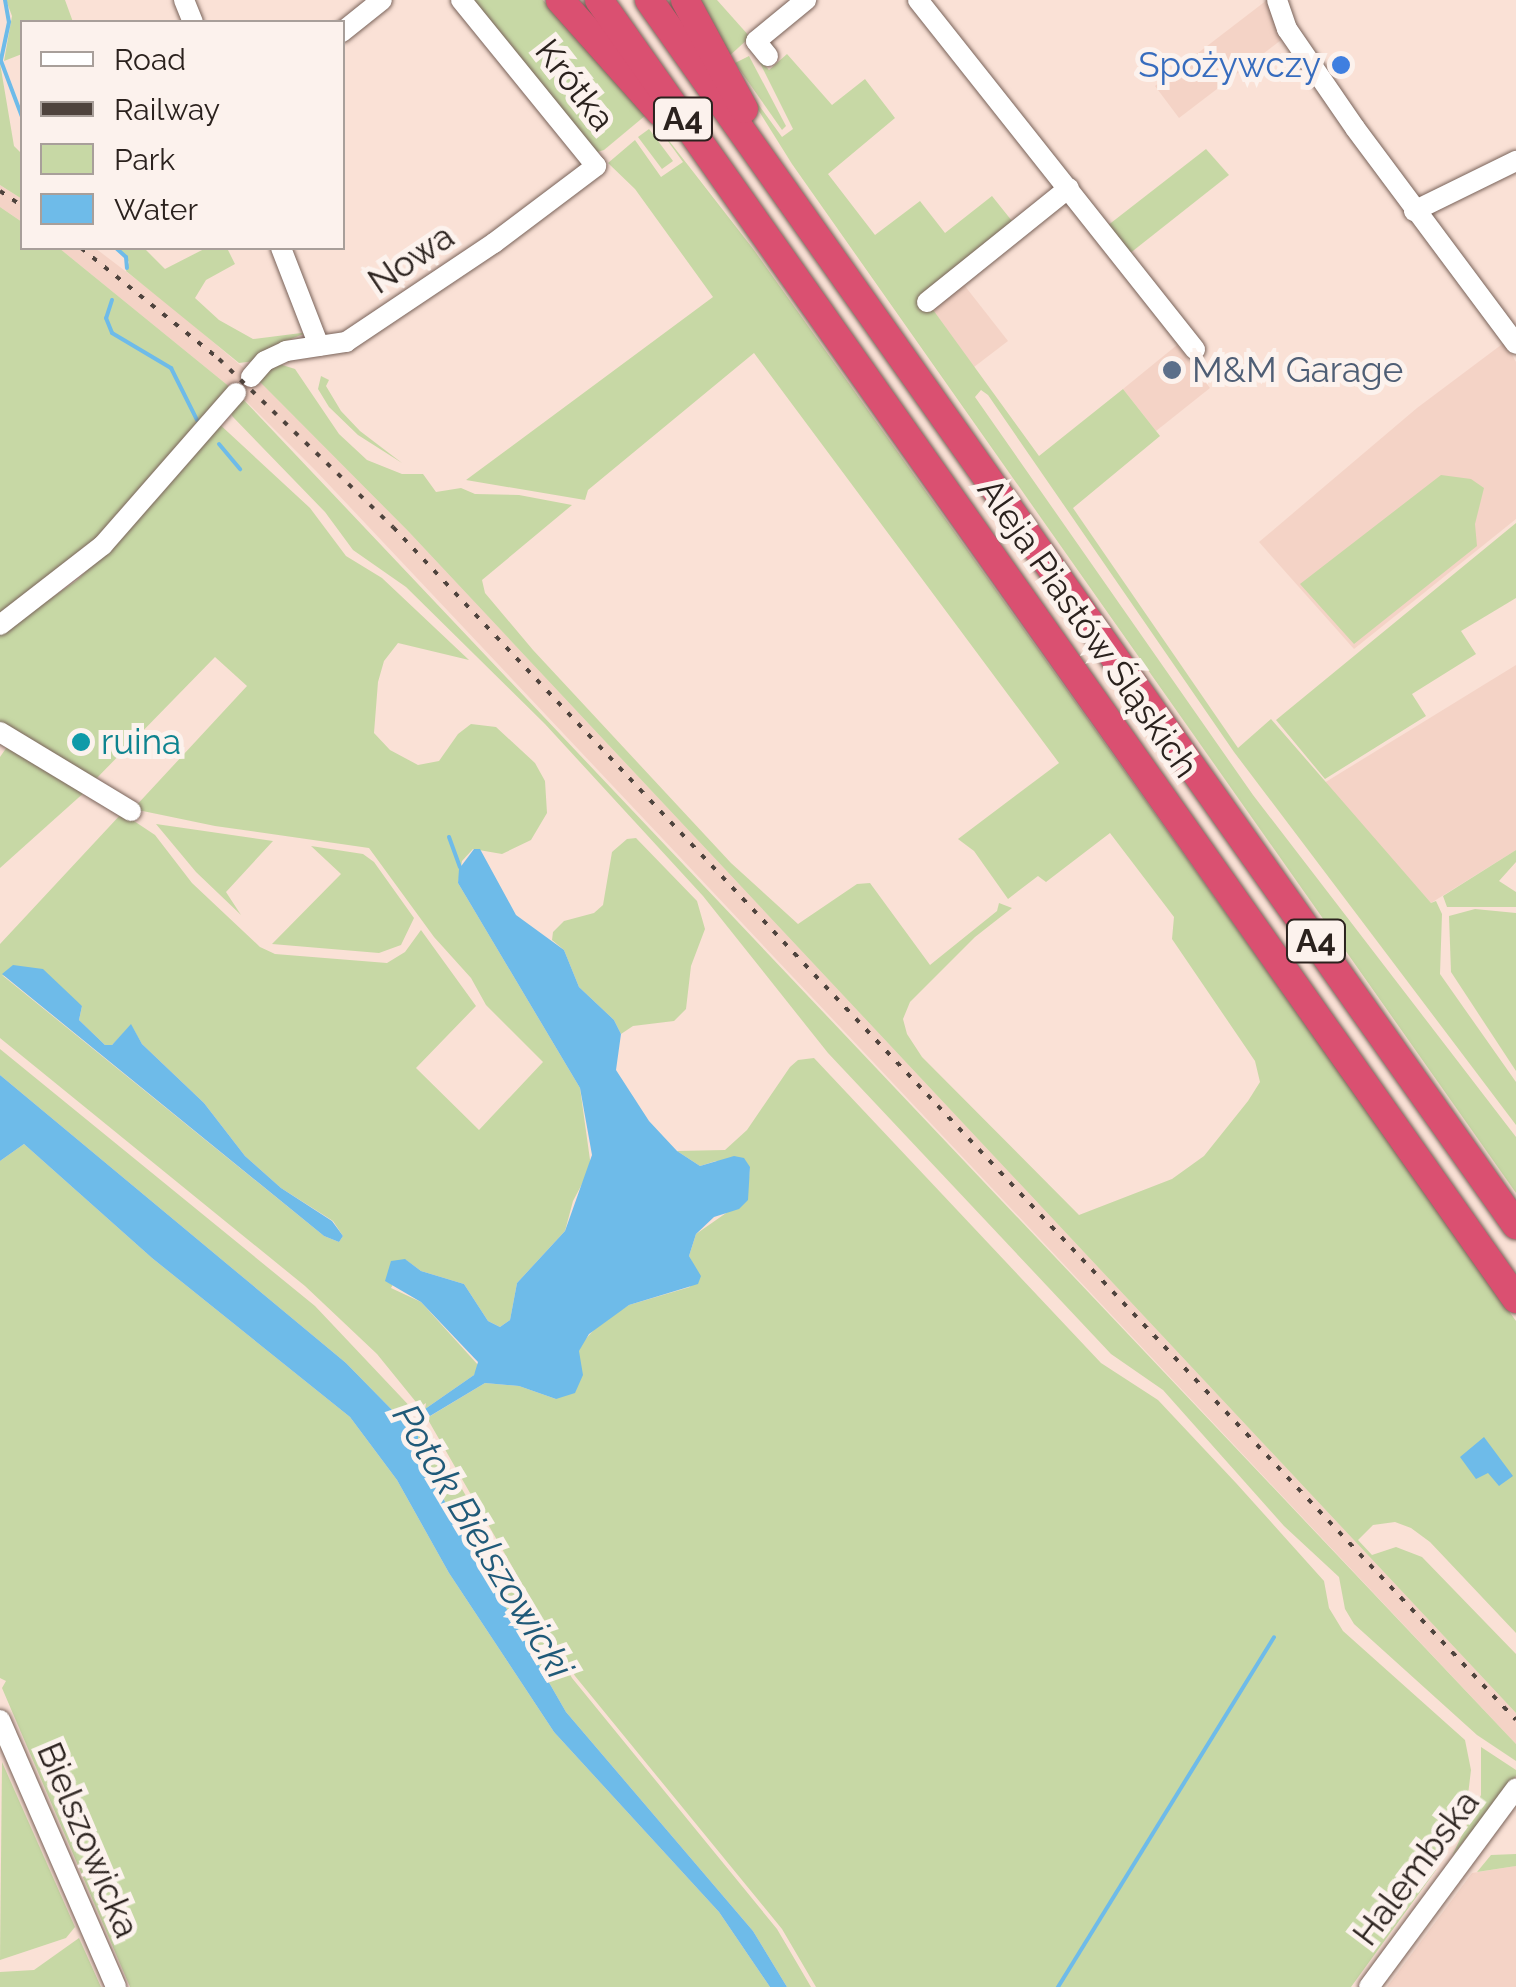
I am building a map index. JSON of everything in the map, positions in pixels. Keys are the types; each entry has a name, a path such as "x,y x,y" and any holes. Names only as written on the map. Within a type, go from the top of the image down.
{"highway":[{"path":"560,0 768,238"},
{"name":"Aleja Piastów Śląskich","path":"599,0 1516,1299"},
{"name":"Aleja Piastów Śląskich","path":"649,0 1516,1225"},
{"path":"685,0 799,211"}],"street":[{"path":"345,30 382,0"},
{"name":"Krótka","path":"462,0 596,166"},
{"path":"768,56 756,41 806,0"},
{"path":"918,0 1196,349"},
{"path":"1277,0 1288,29 1314,69 1414,211 1516,344"},
{"path":"1414,211 1516,162"},
{"name":"Nowa","path":"251,376 286,350 346,342 494,243 596,166"},
{"path":"928,302 1069,188"},
{"path":"282,250 318,346"},
{"path":"0,626 103,545 236,392"},
{"path":"0,732 131,811"},
{"name":"Bielszowicka","path":"0,1720 116,1987"},
{"name":"Halembska","path":"1368,1987 1516,1788"}],"shaded area":[{"path":"1267,0 1285,37 1179,118 1155,86"},
{"path":"0,185 20,198 20,221 0,207"},
{"path":"61,250 98,250 166,302 259,381 408,531 1516,1713 1516,1744 316,471 242,397"},
{"path":"961,281 1008,341 974,367 930,306"},
{"path":"1505,342 1516,362 1516,519 1354,649 1259,542 1417,408"},
{"path":"1177,345 1210,388 1156,431 1123,389"},
{"path":"1516,665 1516,850 1431,903 1324,783"},
{"path":"1516,1866 1516,1987 1387,1987 1472,1873"}],"green space":[{"path":"6,0 65,0 72,20 20,20 20,55 4,61 12,16"},
{"path":"469,0 543,0 646,115 604,150 594,153"},
{"path":"696,0 717,0 750,37 726,59"},
{"path":"787,54 832,105 865,79 895,118 828,174 875,235 920,201 945,233 992,196 1016,226 926,300 1039,456 1123,389 1160,436 1073,508 1238,748 1271,719 1431,903 1436,901 1442,914 1440,974 1516,1082 1516,1125 1234,752 988,395 981,390 975,397 1253,795 1516,1137 1516,1193 792,164 732,68 782,137 793,129 756,55 769,70"},
{"path":"749,56 786,126 782,130 735,63"},
{"path":"0,63 14,146 20,152 20,198 0,185"},
{"path":"649,115 754,250 1516,1321 1516,1633 1430,1542 1411,1528 1395,1522 1373,1525 1358,1540 1372,1555 1396,1547 1422,1557 1516,1654 1516,1713 408,531 259,381 276,363 295,369 339,434 367,460 402,474 423,474 436,492 461,488 475,494 519,495 572,505 482,580 485,593 533,650 731,863 798,924 857,884 870,883 930,965 997,911 999,903 1012,908 975,937 910,1002 903,1019 907,1034 922,1057 1079,1215 1172,1179 1204,1156 1248,1101 1260,1082 1255,1061 1172,939 1174,917 1110,833 1046,882 1038,876 1008,899 974,851 958,839 1059,763 754,353 588,490 585,500 466,480 713,297 635,189 608,163 635,140 661,177 683,162"},
{"path":"649,129 673,161 662,169 638,137"},
{"path":"1206,149 1229,175 1129,254 1107,226"},
{"path":"0,207 20,221 20,250 61,250 231,388 101,540 0,616"},
{"path":"120,250 146,250 165,269 202,250 228,250 235,264 206,280 195,298 219,320 253,339 309,332 275,345 255,361 239,363 126,271 129,262"},
{"path":"321,376 329,380 326,386 341,411 402,463 358,435 329,407 318,389"},
{"path":"241,397 1516,1744 1516,1761 1477,1735 1354,1624 1345,1609 1339,1577 1284,1526 1163,1390 1111,1354 828,1053 703,896 545,724 406,587 353,550 325,512 233,417 230,412"},
{"path":"216,421 310,508 346,556 382,578 469,660 398,643 384,661 378,682 374,733 390,750 418,765 439,761 458,734 471,724 496,727 535,763 545,781 547,813 531,840 502,854 473,849 462,861 458,883 580,1088 591,1167 573,1201 565,1231 517,1283 510,1320 500,1327 488,1321 464,1284 421,1271 406,1260 391,1288 421,1302 479,1366 474,1375 425,1409 426,1403 420,1407 377,1354 305,1286 0,1038 0,944 122,813 155,835 192,883 260,947 275,954 387,963 405,952 421,930 476,1006 416,1068 479,1130 543,1062 486,1005 471,978 434,937 369,848 215,826 133,809 247,686 215,657 92,783 0,726 0,633 76,581 107,551","holes":["2,975 82,1006 79,1020 105,1045 112,1045 131,1025 142,1044 204,1103 245,1156 281,1188 333,1221 343,1236 339,1242 324,1236"]},
{"path":"1441,475 1471,479 1484,488 1475,524 1477,546 1354,644 1300,584"},
{"path":"1516,523 1516,598 1461,631 1476,654 1412,694 1426,716 1325,779 1276,720"},
{"path":"9,744 87,790 0,868 0,757"},
{"path":"156,824 273,841 226,892 241,915 196,872"},
{"path":"636,838 697,901 705,929 691,966 686,1009 674,1021 633,1026 621,1034 614,1020 579,987 564,950 552,940 553,932 564,921 594,913 603,905 612,852 627,839"},
{"path":"311,846 363,854 374,862 414,918 401,945 379,953 272,944 341,874"},
{"path":"1516,850 1516,862 1499,881 1516,892 1516,907 1447,907 1443,896"},
{"path":"1475,909 1516,913 1516,1071 1451,972 1449,916"},
{"path":"0,1049 315,1306 418,1415 401,1417 395,1413 346,1363 0,1075"},
{"path":"814,1058 1101,1363 1158,1400 1236,1483 1324,1581 1329,1608 1343,1631 1465,1740 1471,1770 1468,1795 1436,1858 1436,1870 1351,1987 816,1987 782,1929 575,1676 427,1418 485,1383 519,1386 556,1399 583,1342 599,1324 629,1305 690,1287 695,1268 689,1256 696,1234 729,1211 749,1178 750,1167 716,1161 700,1166 677,1151 725,1150 747,1130 790,1067 798,1060"},
{"path":"24,1144 152,1258 350,1417 397,1480 449,1573 554,1732 719,1912 770,1987 130,1987 2,1688 6,1681 0,1678 0,1161"},
{"path":"423,1422 572,1678 777,1929 811,1987 787,1987 753,1931 566,1712 417,1453 416,1435"},
{"path":"1481,1747 1516,1770 1516,1776 1452,1856 1481,1795"},
{"path":"2,1762 75,1927 66,1938 0,1960"},
{"path":"1516,1854 1516,1866 1477,1872 1491,1855"},
{"path":"79,1938 101,1987 0,1987 0,1972 34,1970"}],"water":[{"path":"474,849 480,849 516,915 564,950 579,987 614,1020 621,1034 616,1070 649,1121 677,1151 700,1166 734,1156 744,1158 750,1167 748,1200 739,1209 714,1217 696,1234 689,1256 701,1276 698,1284 629,1305 589,1334 579,1351 583,1375 575,1393 556,1399 519,1386 485,1383 430,1416 425,1409 474,1375 478,1362 421,1302 385,1281 391,1261 405,1259 421,1271 464,1284 488,1321 500,1327 510,1320 517,1283 565,1231 592,1155 580,1088 458,883 459,869"},
{"path":"13,965 43,969 82,1006 79,1020 105,1045 112,1045 131,1024 142,1044 204,1103 245,1156 281,1188 332,1221 343,1236 339,1242 324,1236 2,974"},
{"path":"0,1075 346,1363 395,1413 415,1418 419,1423 417,1453 566,1712 753,1931 787,1987 770,1987 719,1912 554,1732 449,1573 397,1480 350,1417 152,1258 24,1144 0,1161"},
{"path":"1484,1437 1513,1476 1499,1486 1488,1473 1476,1479 1460,1457"}],"waterway":[{"path":"5,0 9,22 1,61 20,112"},
{"path":"118,250 126,257 127,268"},
{"path":"112,300 106,318 112,333 171,368 197,420"},
{"path":"219,444 240,469"},
{"path":"449,837 460,867"},
{"path":"1058,1987 1274,1637"}],"railway":[{"path":"0,191 20,205"},
{"path":"83,250 219,359 393,527 1516,1720"}],"place":[{"name":"Spożywczy","path":"1341,65"},
{"name":"M&M Garage","path":"1172,370"},
{"name":"ruina","path":"81,742"}],"water label":[{"name":"Potok Bielszowicki","path":"483,1541"}]}
